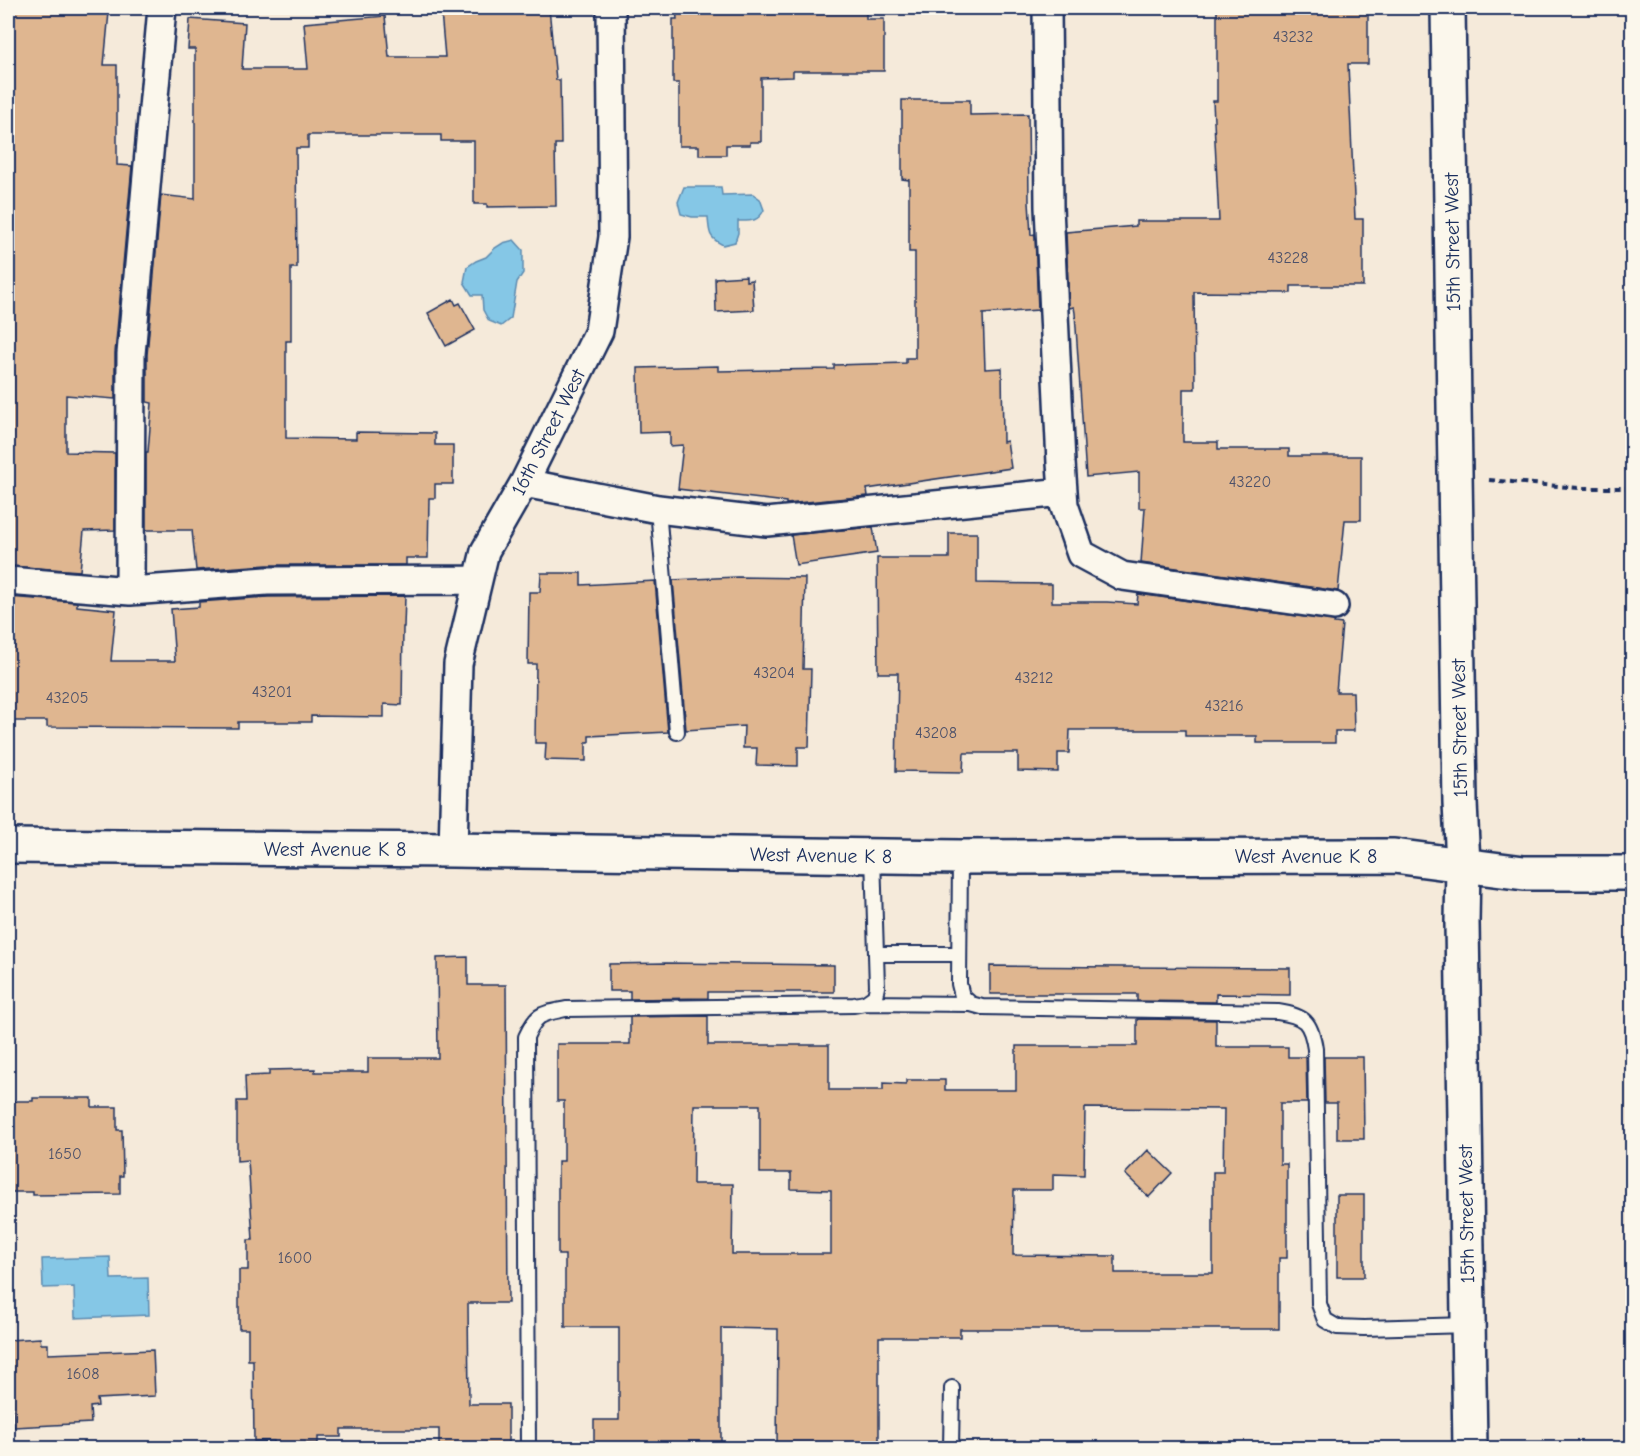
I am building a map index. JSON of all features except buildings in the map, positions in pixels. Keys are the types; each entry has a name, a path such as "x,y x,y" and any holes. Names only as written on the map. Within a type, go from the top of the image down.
{"street":[{"path":"130,591 131,354 162,8"},
{"name":"16th Street West","path":"453,850 458,664 485,551 524,483 599,331 613,237 611,8"},
{"path":"1047,8 1048,207 1063,492 1064,505 1081,554 1122,576 1334,606"},
{"name":"15th Street West","path":"1448,8 1463,864 1470,1449"},
{"path":"524,483 658,509 767,522 1063,492"},
{"path":"8,581 130,591 267,581 478,580"},
{"name":"West Avenue K 8","path":"8,846 960,857 1394,856 1524,873 1632,873"}],"lane":[{"path":"658,509 677,732"},
{"path":"865,1003 875,996 877,987 873,856"},
{"path":"960,857 959,984 962,996 970,1004"},
{"path":"876,954 959,954"},
{"path":"528,1449 526,1037 534,1020 548,1013 566,1009 865,1003 1295,1014 1308,1023 1313,1033 1315,1048 1319,1304 1325,1320 1337,1327 1355,1328 1468,1325"},
{"path":"951,1449 952,1388"}],"path":[{"path":"1455,476 1508,483 1579,488 1632,488"}],"water":[{"path":"684,187 721,187 722,195 753,194 760,199 764,210 754,220 738,221 735,242 723,245 711,234 708,217 681,214 678,202"},
{"path":"514,240 523,250 523,273 517,282 511,318 501,326 489,321 483,310 482,295 472,295 464,282 467,267 486,257 503,243"},
{"path":"110,1257 111,1279 148,1278 149,1315 75,1318 74,1287 43,1288 42,1259"}]}
